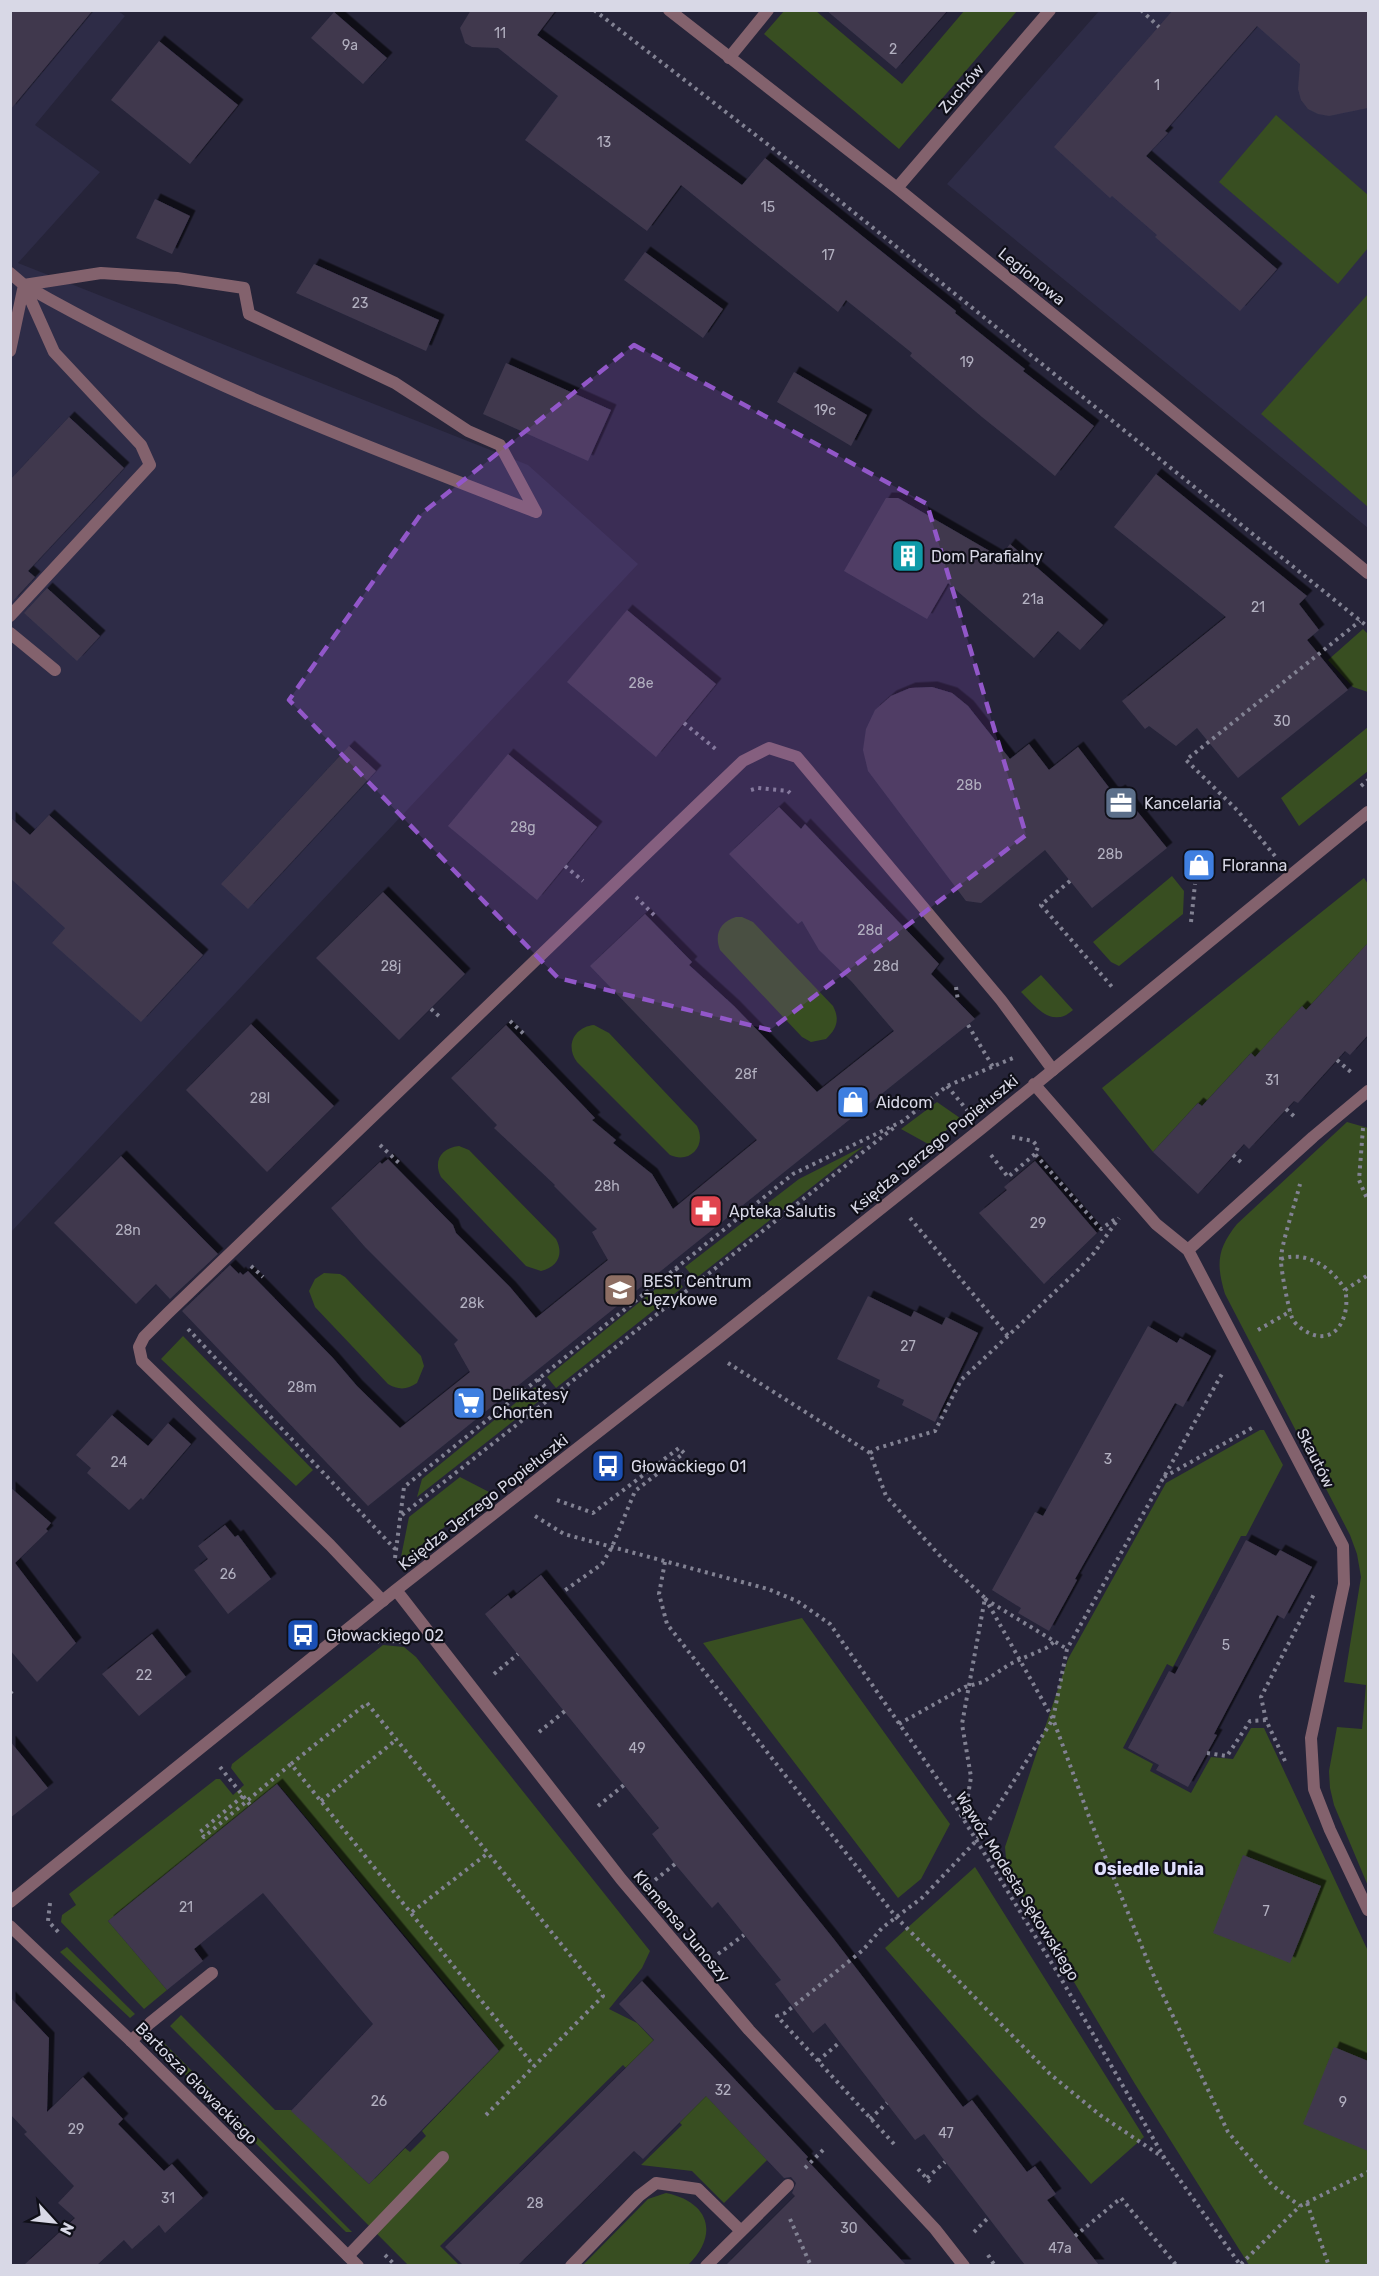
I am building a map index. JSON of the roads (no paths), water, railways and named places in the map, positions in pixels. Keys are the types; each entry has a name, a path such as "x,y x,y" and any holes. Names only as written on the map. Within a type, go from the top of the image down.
{"street":[{"name":"Legionowa","path":"669,10 897,188 1368,573"},
{"path":"729,58 768,10"},
{"name":"Zuchów","path":"897,188 1050,10"},
{"path":"10,273 24,285 84,319 260,401 536,512 500,445 468,431 395,383 249,314 244,288 177,278 101,273 24,285"},
{"path":"10,351 24,285"},
{"path":"10,616 150,465 141,445 54,352 24,285"},
{"path":"10,633 55,670"},
{"path":"383,1601 367,1582 142,1361 139,1347 144,1337 168,1313 743,761 769,748 797,757 1001,1000 1053,1070"},
{"name":"Księdza Jerzego Popiełuszki","path":"10,1902 396,1590 725,1333 1053,1070 1368,812"},
{"name":"Skautów","path":"1034,1084 1156,1224 1188,1250 1343,1546 1344,1584 1311,1738 1314,1789 1330,1830 1368,1910"},
{"path":"1188,1250 1313,1137 1368,1091"},
{"name":"Klemensa Junoszy","path":"396,1590 621,1879 749,2030 935,2229 964,2265"},
{"name":"Bartosza Głowackiego","path":"10,1926 131,2041 358,2265"},
{"path":"131,2041 212,1973"},
{"path":"348,2256 443,2157"},
{"path":"571,2265 639,2196 656,2183 698,2189 741,2231"},
{"path":"706,2265 783,2189"}],"place":[{"name":"Dom Parafialny","path":"908,556"},
{"name":"Kancelaria","path":"1121,803"},
{"name":"Floranna","path":"1199,865"},
{"name":"Aidcom","path":"853,1102"},
{"name":"Apteka Salutis","path":"706,1211"},
{"name":"BEST Centrum Językowe","path":"620,1290"},
{"name":"Delikatesy Chorten","path":"469,1403"},
{"name":"Głowackiego 01","path":"608,1466"},
{"name":"Głowackiego 02","path":"303,1635"}],"district":[{"name":"Osiedle Unia","path":"1149,1869"}]}
